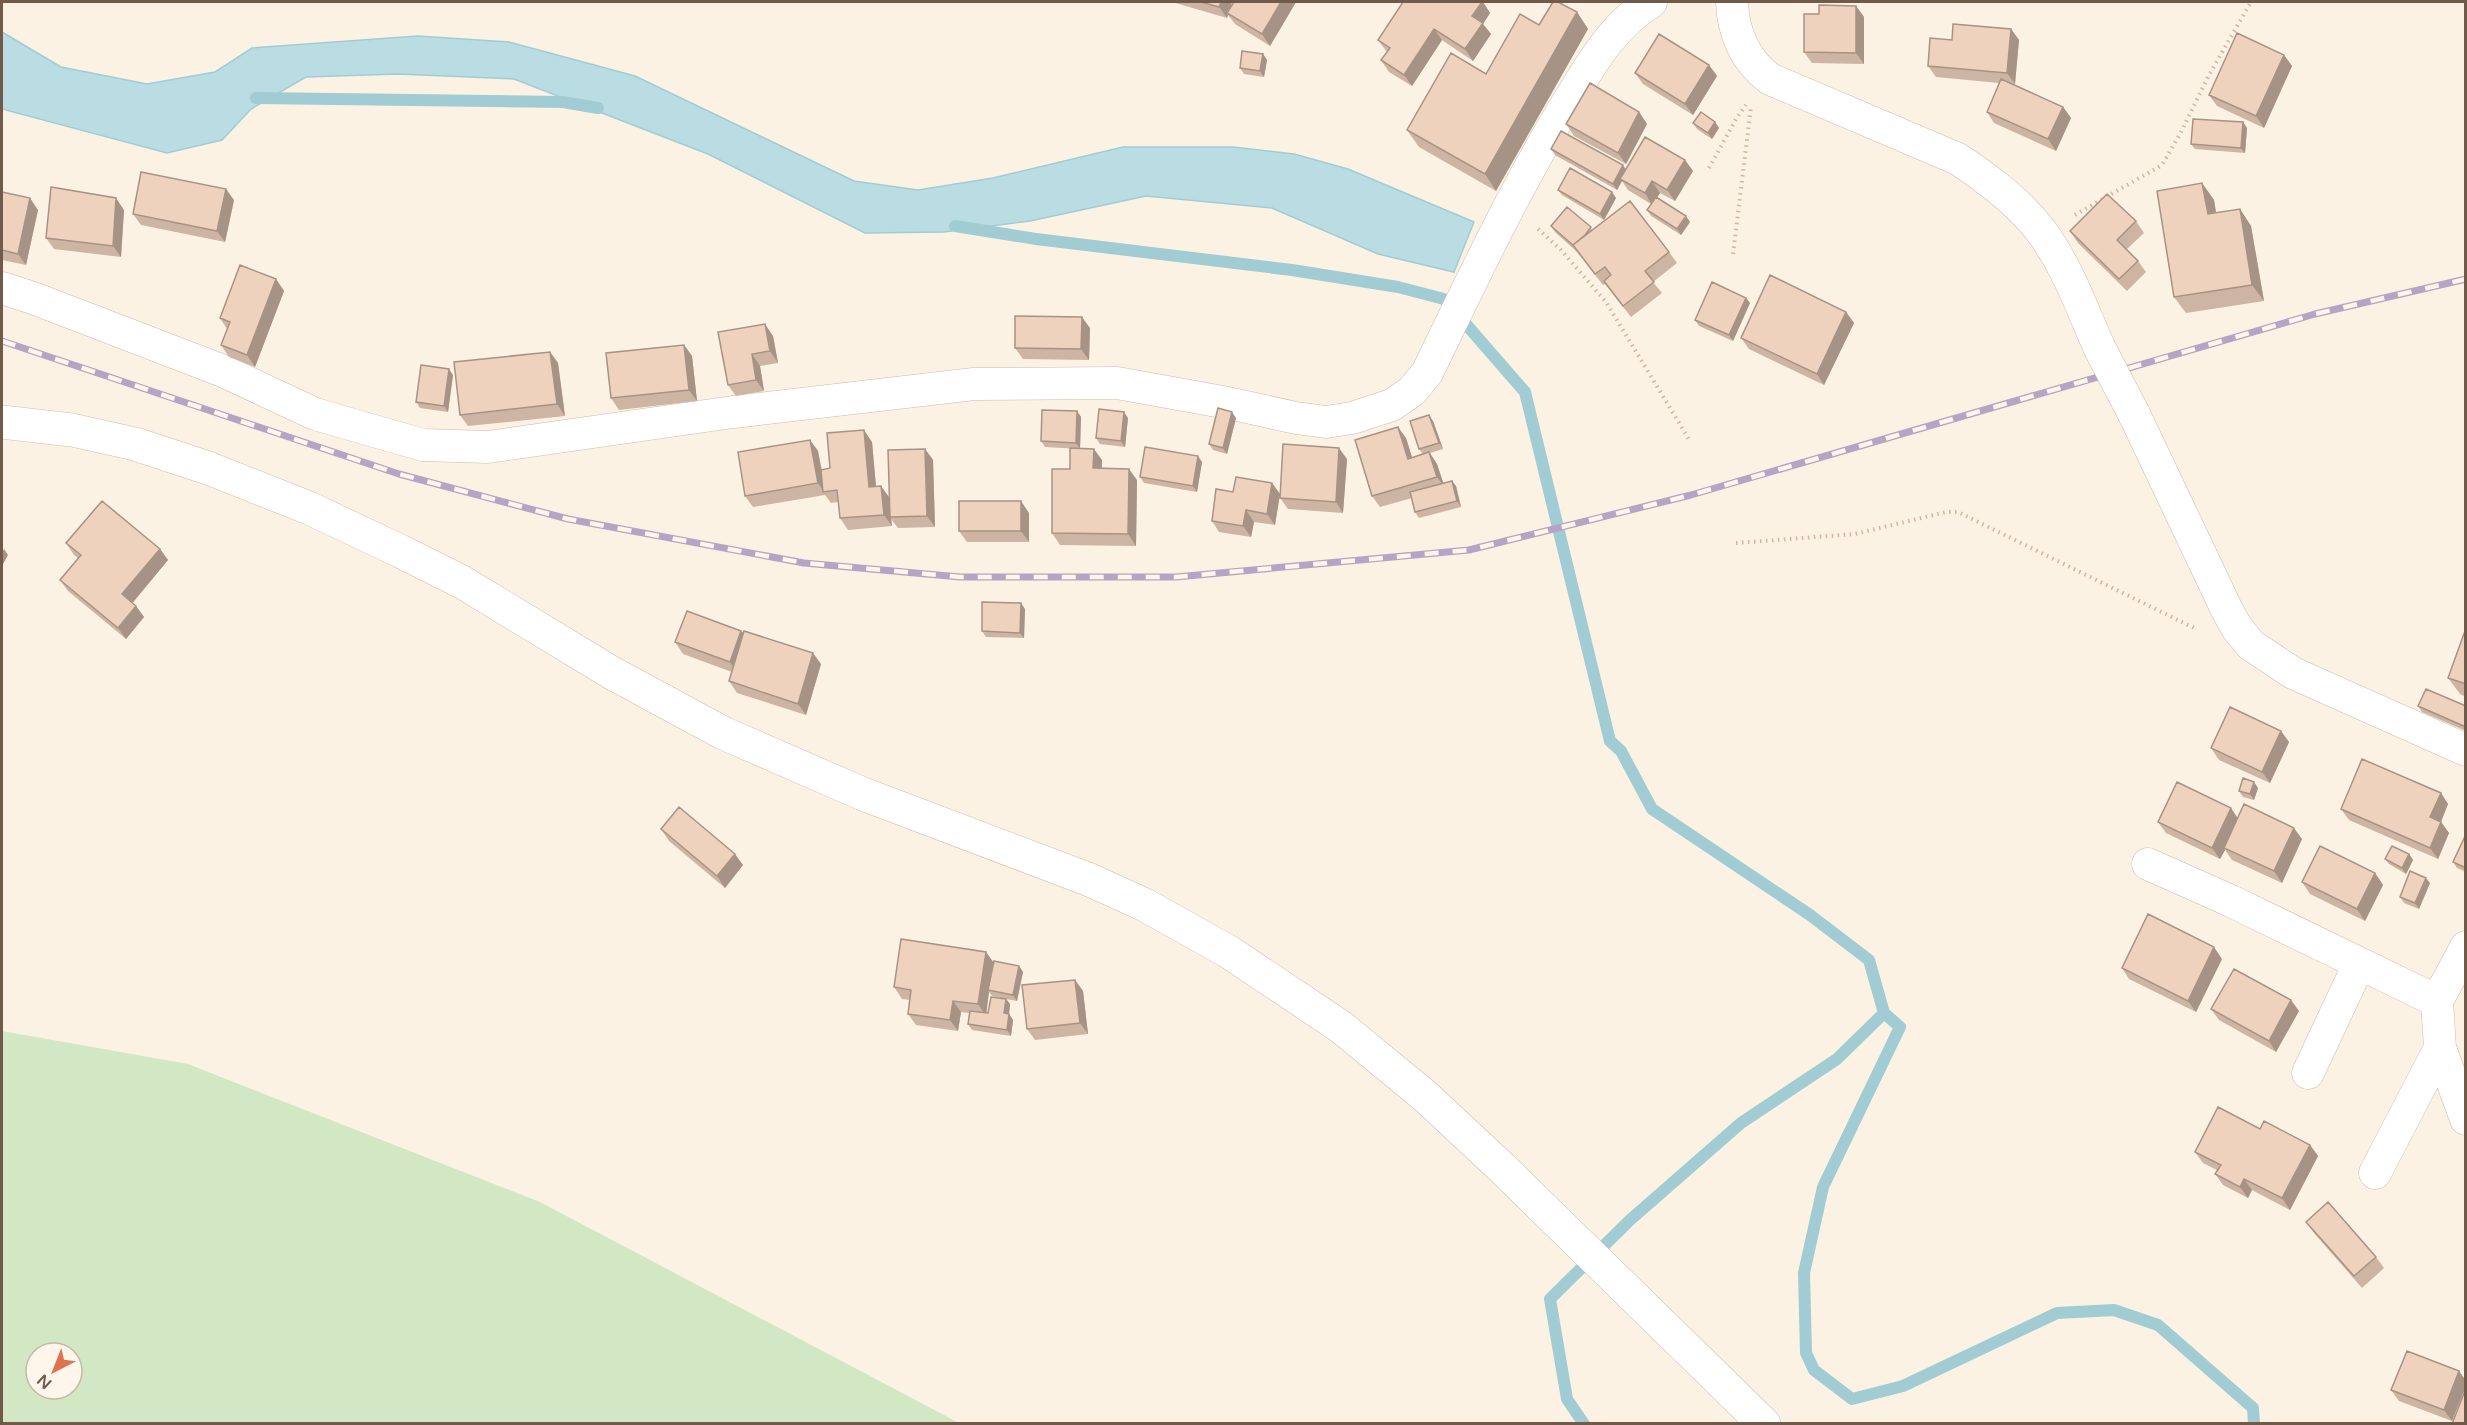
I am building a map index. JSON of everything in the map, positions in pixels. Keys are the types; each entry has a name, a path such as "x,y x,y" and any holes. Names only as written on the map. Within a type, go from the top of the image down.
{"street":[{"path":"2,288 223,371 315,414 423,445 488,447 733,412 974,384 1117,383 1228,402 1296,418 1326,422 1352,418 1392,405 1412,392 1427,373 1507,208 1538,150 1599,51 1617,30 1651,2"},
{"path":"1732,2 1737,32 1756,83 1770,79 1958,159 2002,191 2042,233 2069,278 2099,347 2134,414 2227,610 2237,628 2251,645 2293,673 2466,750"},
{"path":"2,422 72,430 135,444 208,468 309,508 462,582 602,668 723,733 853,790 1090,880 1144,905 1220,947 1341,1027 1425,1096 1500,1166 1764,1424"},
{"path":"2148,864 2231,901 2437,1001"},
{"path":"2466,947 2437,1001 2440,1048 2466,1119"},
{"path":"2308,1073 2359,964"},
{"path":"2375,1173 2440,1048"}],"path":[{"path":"2042,233 2162,165 2209,75 2251,2"},
{"path":"1709,168 1756,83"},
{"path":"1733,254 1756,83"},
{"path":"1507,208 1561,250 1606,302 1690,441"},
{"path":"1736,543 1855,534 1946,512 1958,512 2213,637 2227,641 2246,638"}],"green space":[{"path":"2,1031 188,1064 540,1202 959,1423 2,1423"}],"water":[{"path":"2,32 61,67 147,84 215,72 252,48 418,36 509,42 635,76 854,181 918,190 993,178 1123,147 1233,147 1294,154 1348,169 1474,222 1454,272 1378,254 1272,208 1146,196 1030,221 944,232 865,233 708,154 514,79 398,74 306,77 251,109 222,140 167,153 2,109"}],"building":[{"path":"1201,2 1221,2 1219,7"},
{"path":"1234,2 1281,2 1262,34 1227,13"},
{"path":"1403,2 1482,2 1472,16 1483,23 1465,49 1434,29 1404,75 1381,60 1390,48 1378,40"},
{"path":"1553,2 1558,2 1577,12 1485,174 1407,130 1451,53 1486,74 1520,14 1539,25"},
{"path":"1819,5 1856,6 1856,53 1804,52 1804,14 1819,14"},
{"path":"1953,24 2011,29 2007,73 1928,66 1930,38 1952,40"},
{"path":"2237,33 2284,55 2256,116 2209,95"},
{"path":"1659,34 1709,65 1685,104 1635,73"},
{"path":"1242,51 1263,54 1260,71 1240,68"},
{"path":"2001,79 2063,107 2048,139 1987,112"},
{"path":"1590,83 1639,112 1618,153 1566,124"},
{"path":"1701,112 1715,122 1708,133 1693,123"},
{"path":"2193,119 2243,122 2241,148 2191,144"},
{"path":"1561,131 1623,165 1613,184 1551,149"},
{"path":"1645,137 1685,160 1667,190 1652,181 1645,193 1620,179"},
{"path":"1570,168 1612,192 1600,214 1558,190"},
{"path":"141,172 226,189 217,231 133,214"},
{"path":"2202,183 2208,214 2240,209 2252,285 2174,297 2157,191"},
{"path":"51,187 116,198 113,246 46,238"},
{"path":"2,192 30,198 18,254 2,250"},
{"path":"2107,194 2136,221 2117,240 2138,261 2119,279 2070,231"},
{"path":"1656,197 1686,216 1677,229 1647,210"},
{"path":"1630,201 1669,252 1645,271 1654,282 1623,306 1604,281 1611,275 1605,267 1595,274 1573,245"},
{"path":"1567,207 1591,227 1574,246 1551,226"},
{"path":"240,265 276,279 247,355 221,345 230,322 220,318"},
{"path":"1770,275 1846,312 1817,374 1741,338"},
{"path":"1712,282 1746,298 1729,335 1695,320"},
{"path":"1015,316 1082,317 1081,349 1015,348"},
{"path":"765,324 770,351 752,354 756,380 728,385 718,332"},
{"path":"684,345 689,390 611,398 606,353"},
{"path":"550,352 557,404 460,415 454,362"},
{"path":"421,365 449,369 444,406 416,402"},
{"path":"1218,408 1232,412 1223,448 1209,444"},
{"path":"1099,409 1124,412 1121,441 1096,438"},
{"path":"1042,410 1077,411 1076,443 1041,441"},
{"path":"1429,415 1439,443 1419,449 1410,421"},
{"path":"1398,427 1408,459 1429,452 1437,477 1372,496 1355,440"},
{"path":"864,430 869,487 881,486 884,515 840,518 837,490 823,492 821,470 830,468 827,433"},
{"path":"810,440 818,483 745,496 738,452"},
{"path":"1283,444 1339,448 1336,502 1280,498"},
{"path":"1145,447 1198,456 1193,486 1140,477"},
{"path":"1070,448 1094,449 1093,468 1129,469 1128,534 1052,533 1052,469 1070,469"},
{"path":"925,449 927,516 890,517 888,450"},
{"path":"1236,477 1272,483 1267,514 1246,510 1243,526 1212,521 1216,489 1233,492"},
{"path":"1452,481 1457,501 1415,512 1410,492"},
{"path":"102,501 160,549 122,594 136,606 118,628 60,580 81,555 66,543"},
{"path":"959,501 1021,501 1021,531 959,531"},
{"path":"982,602 1021,603 1020,633 982,631"},
{"path":"687,611 741,631 730,662 675,642"},
{"path":"2466,628 2466,684 2448,678"},
{"path":"744,631 813,653 798,704 729,681"},
{"path":"2426,689 2466,706 2466,727 2418,706"},
{"path":"2230,707 2281,731 2262,772 2211,748"},
{"path":"2362,759 2441,793 2430,817 2441,822 2430,848 2341,809"},
{"path":"2243,778 2254,782 2250,794 2239,791"},
{"path":"2177,782 2231,808 2212,848 2158,822"},
{"path":"2244,804 2294,828 2274,871 2224,848"},
{"path":"679,807 735,854 717,876 661,829"},
{"path":"2466,834 2466,868 2453,862"},
{"path":"2320,846 2375,873 2357,909 2302,882"},
{"path":"2392,846 2409,854 2402,868 2385,859"},
{"path":"2410,871 2426,878 2415,903 2400,897"},
{"path":"2148,914 2214,947 2188,1001 2122,968"},
{"path":"901,939 986,952 978,1004 953,1001 950,1020 908,1014 911,990 894,987"},
{"path":"994,961 1019,966 1013,995 988,990"},
{"path":"2234,969 2291,1000 2269,1041 2211,1009"},
{"path":"1075,980 1080,1023 1027,1029 1022,985"},
{"path":"991,997 1006,999 1004,1013 1009,1014 1007,1030 968,1024 970,1011 988,1013"},
{"path":"2218,1107 2260,1129 2264,1121 2310,1145 2282,1198 2244,1179 2240,1187 2215,1174 2221,1165 2195,1152"},
{"path":"2328,1202 2376,1257 2354,1276 2306,1222"},
{"path":"2407,1351 2459,1371 2444,1410 2391,1390"},
{"path":"2466,1388 2466,1424 2452,1424"}],"waterway":[{"path":"256,98 563,102 598,108"},
{"path":"955,226 1036,239 1292,270 1398,287 1444,299 1525,392 1610,741 1621,751 1652,809 1810,915 1869,960 1884,1013 1900,1027 1823,1187 1804,1273 1806,1353 1814,1370 1852,1399 1903,1386 2057,1313 2114,1310 2158,1325 2253,1408 2254,1424"},
{"path":"1584,1424 1567,1399 1550,1299 1630,1220 1741,1123 1837,1059 1884,1013"}],"railway":[{"path":"2,341 399,474 568,519 804,563 960,577 1176,577 1469,550 1691,495 2315,314 2466,279"}]}
